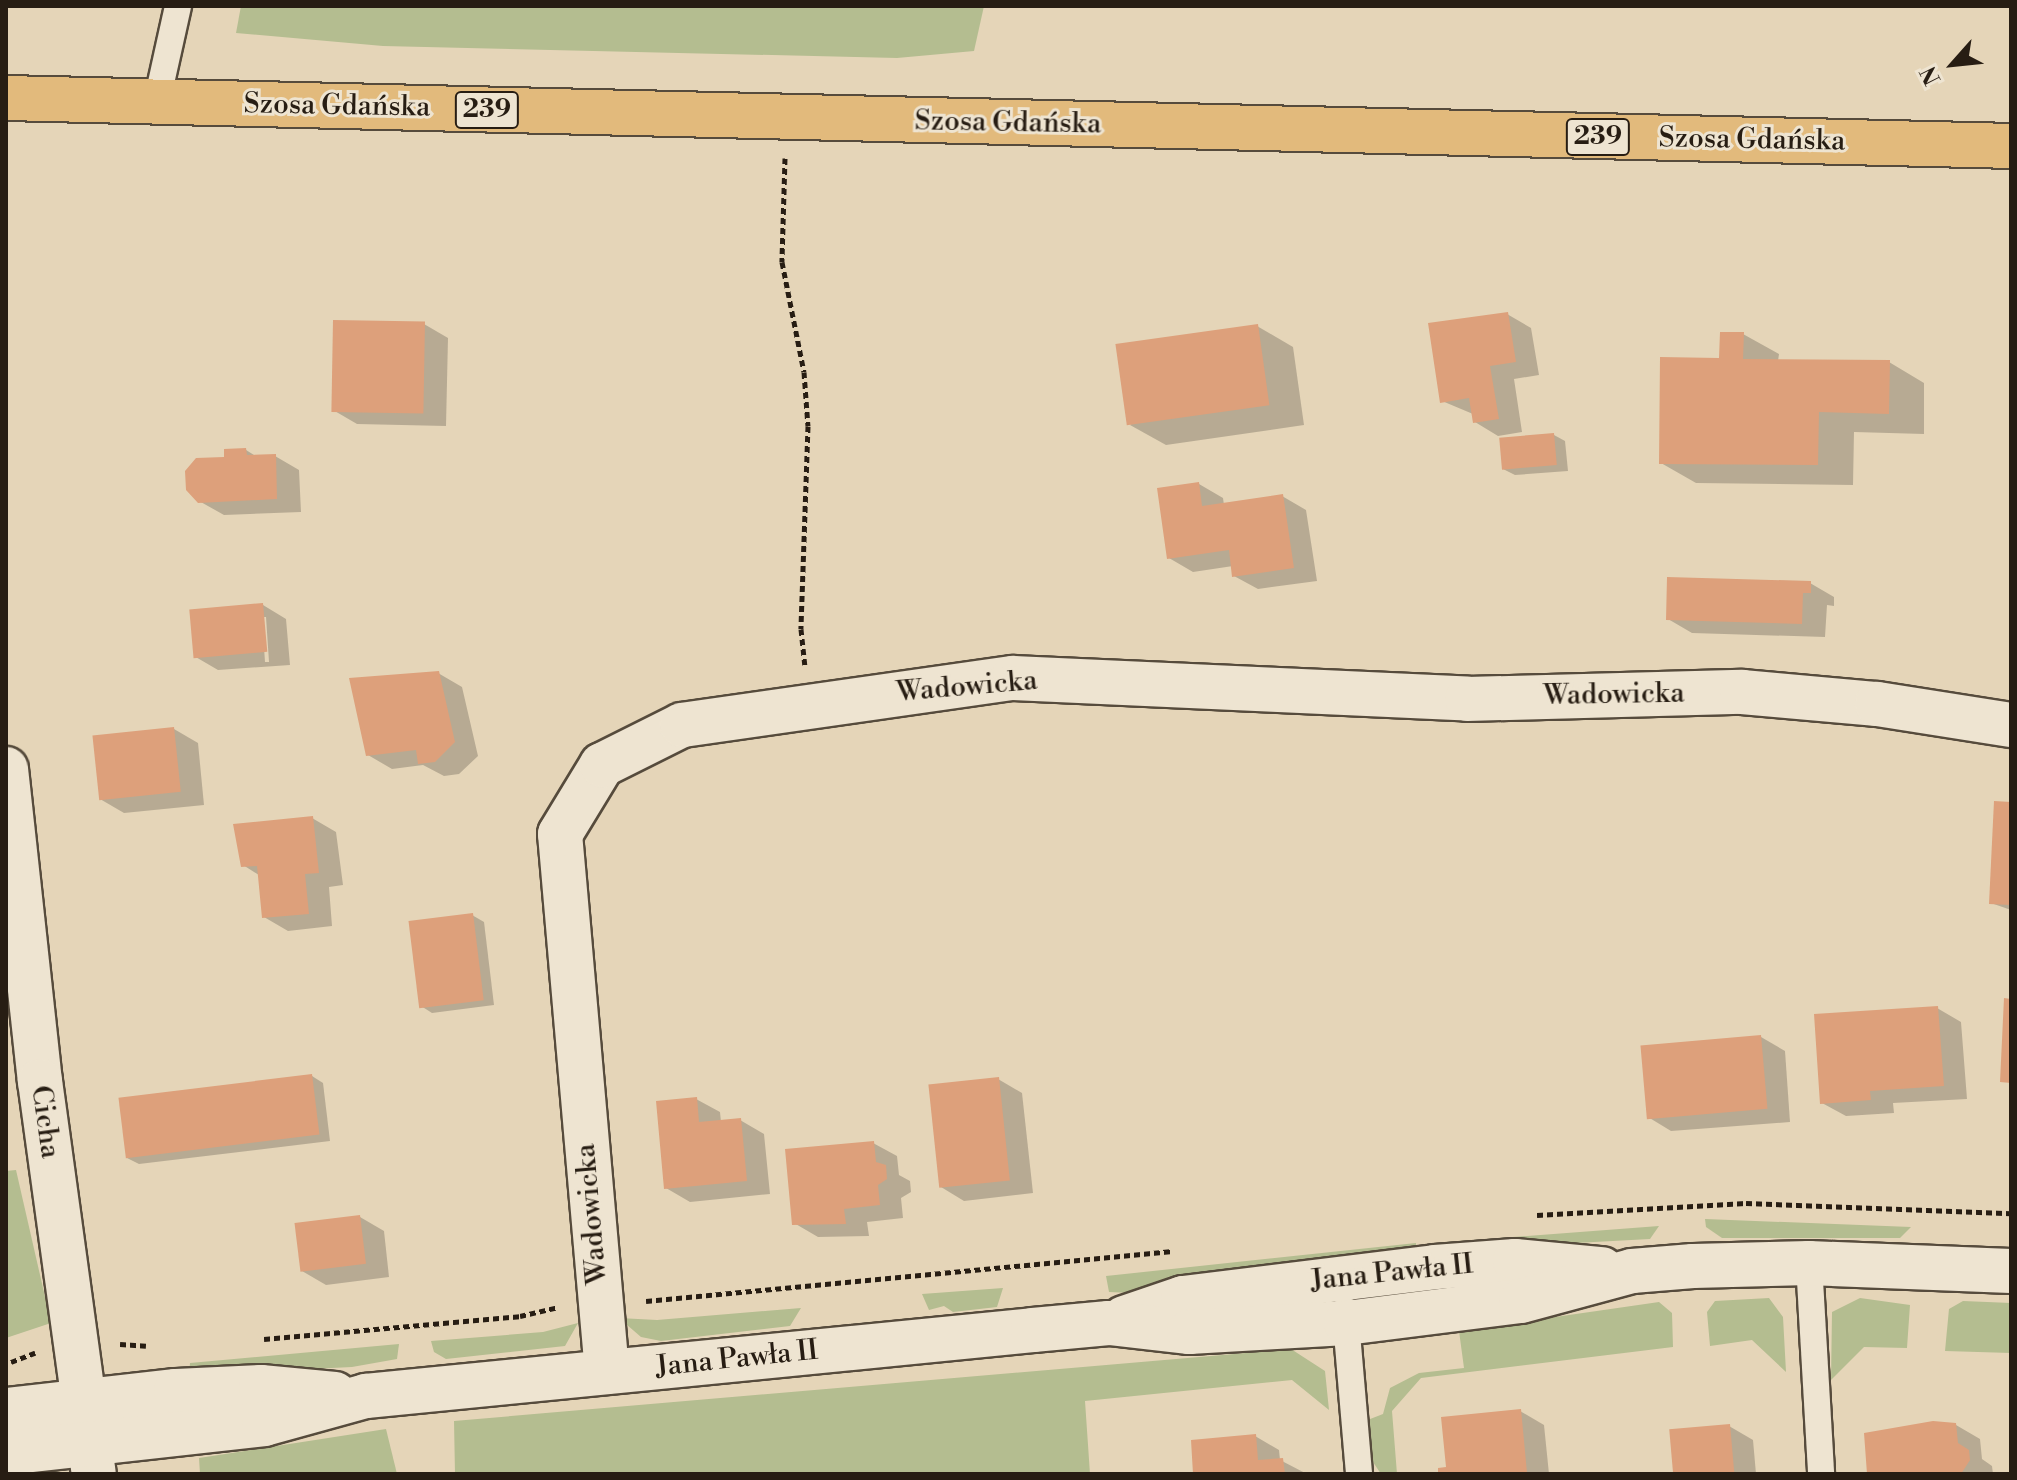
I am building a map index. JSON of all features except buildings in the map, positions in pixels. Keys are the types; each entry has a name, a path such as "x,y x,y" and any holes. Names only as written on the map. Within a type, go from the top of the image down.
{"main road":[{"name":"Szosa Gdańska","path":"6,98 2011,146"}],"street":[{"name":"Wadowicka","path":"607,1372 560,834 602,765 682,725 809,704 1013,678 1467,699 1742,692 1877,704 2011,725"},
{"name":"Cicha","path":"6,769 40,1081 92,1460"},
{"name":"Jana Pawła II","path":"1109,1323 1183,1298 1341,1277 1515,1261 1632,1271 1809,1263 2011,1271"},
{"name":"Jana Pawła II","path":"6,1453 92,1460 264,1424 366,1396 1109,1323 1189,1332 1346,1323 1521,1301 1632,1271"},
{"name":"Jana Pawła II","path":"6,1410 261,1387 366,1396"}],"lane":[{"path":"157,101 178,6"},
{"path":"1809,1263 1821,1474"},
{"path":"1341,1277 1359,1474"}],"path":[{"path":"788,117 782,262 804,372 808,426 801,629 809,704"},
{"path":"1666,1204 2011,1213"},
{"path":"637,1300 699,1299 1106,1258"},
{"path":"247,1341 539,1314 562,1306"},
{"path":"106,1343 159,1345"}],"green space":[{"path":"241,6 984,6 974,51 897,58 383,46 236,33"},
{"path":"16,1170 51,1323 6,1338 6,1171"},
{"path":"1705,1219 1911,1227 1900,1238 1722,1238 1706,1227"},
{"path":"1659,1226 1650,1239 1445,1250 1446,1242"},
{"path":"1416,1243 1416,1254 1131,1293 1109,1292 1106,1276"},
{"path":"1003,1288 997,1307 953,1312 944,1306 929,1310 922,1294"},
{"path":"1769,1298 1783,1317 1786,1372 1752,1340 1710,1346 1707,1312 1715,1301"},
{"path":"1860,1298 1910,1305 1907,1348 1864,1347 1831,1380 1832,1312"},
{"path":"1963,1301 2011,1303 2011,1353 1945,1351 1949,1309"},
{"path":"1659,1302 1672,1313 1673,1347 1421,1378 1392,1411 1397,1474 1381,1474 1373,1462 1365,1421 1383,1414 1390,1388 1419,1373 1464,1368 1459,1331"},
{"path":"801,1308 790,1326 661,1341 641,1337 619,1318 657,1320"},
{"path":"578,1323 565,1346 446,1359 434,1352 431,1341 543,1332"},
{"path":"399,1344 397,1359 352,1367 189,1375 190,1363"},
{"path":"1291,1349 1325,1371 1329,1410 1292,1380 1085,1401 1090,1474 455,1474 454,1421"},
{"path":"386,1429 397,1474 200,1474 199,1458"}]}
